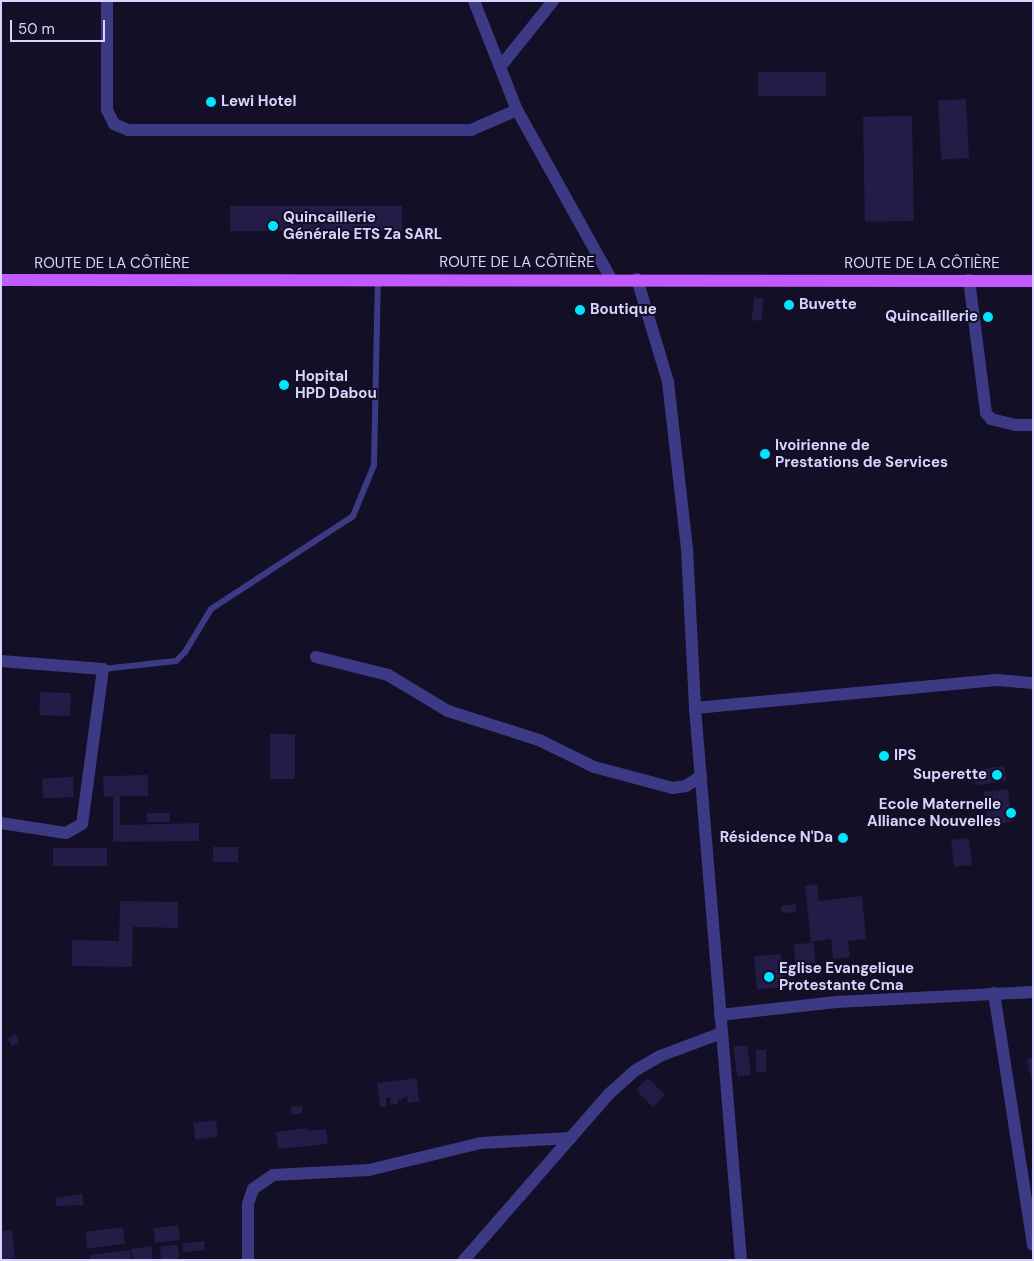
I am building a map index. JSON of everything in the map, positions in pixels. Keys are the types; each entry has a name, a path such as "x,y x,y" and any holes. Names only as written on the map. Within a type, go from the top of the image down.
{"main road":[{"name":"ROUTE DE LA CÔTIÈRE","path":"1,280 378,281 637,279 1033,281"}],"street":[{"path":"107,1 107,110 114,124 128,130 471,130 517,110"},
{"path":"474,1 517,110 611,279"},
{"path":"500,67 553,1"},
{"path":"637,279 668,382 687,549 695,708 741,1260"},
{"path":"969,280 986,413 990,419 1015,426 1033,425"},
{"path":"316,657 388,675 448,711 539,740 594,767 673,788 686,786 701,776"},
{"path":"1,661 103,669 82,824 66,834 1,823"},
{"path":"695,708 996,680 1033,683"},
{"path":"720,1015 836,1002 1033,992"},
{"path":"994,993 1033,1245"},
{"path":"464,1260 571,1138 636,1070 660,1056 722,1033"},
{"path":"248,1260 248,1204 253,1188 273,1175 369,1170 481,1143 571,1138"}],"lane":[{"path":"103,669 176,661 185,652 211,609 354,516 374,465 378,281"}],"building":[{"path":"758,72 826,72 826,96 758,96"},
{"path":"966,99 969,158 941,159 938,100"},
{"path":"912,116 914,221 865,222 863,117"},
{"path":"230,206 402,206 402,231 230,231"},
{"path":"754,298 764,299 762,321 752,320"},
{"path":"40,692 71,693 70,716 39,715"},
{"path":"270,734 295,734 295,779 270,779"},
{"path":"1004,766 1006,781 975,785 973,770"},
{"path":"148,775 148,796 120,796 120,825 199,823 199,841 113,842 113,796 104,797 103,776"},
{"path":"73,777 74,797 43,799 42,779"},
{"path":"1008,789 1012,822 987,825 983,792"},
{"path":"147,813 170,813 170,822 147,822"},
{"path":"969,838 972,865 954,867 951,840"},
{"path":"213,847 238,847 238,862 213,862"},
{"path":"53,848 107,848 107,866 53,866"},
{"path":"817,884 819,901 862,896 866,939 848,941 850,957 833,959 831,939 811,942 805,886"},
{"path":"120,901 178,902 178,928 133,927 132,967 72,966 72,940 119,941"},
{"path":"796,904 796,912 782,913 781,906"},
{"path":"814,943 815,963 795,964 794,944"},
{"path":"781,954 784,987 757,989 754,956"},
{"path":"15,1034 20,1042 12,1046 7,1039"},
{"path":"747,1045 751,1075 737,1077 733,1047"},
{"path":"756,1050 766,1050 766,1072 756,1072"},
{"path":"1033,1058 1033,1084 1032,1084 1027,1059"},
{"path":"417,1078 419,1101 408,1103 407,1095 400,1101 398,1096 398,1104 391,1105 390,1097 386,1098 387,1107 380,1107 377,1083"},
{"path":"648,1078 665,1095 653,1107 636,1090"},
{"path":"302,1106 302,1113 292,1115 291,1107"},
{"path":"216,1120 218,1137 195,1140 193,1123"},
{"path":"307,1128 308,1131 326,1129 328,1144 278,1149 276,1132"},
{"path":"82,1194 84,1205 56,1206 55,1198"},
{"path":"178,1225 180,1240 155,1243 153,1228"},
{"path":"123,1227 125,1244 87,1249 85,1232"},
{"path":"12,1230 15,1258 1,1260 2,1231"},
{"path":"204,1241 205,1250 183,1252 182,1243"},
{"path":"178,1245 179,1260 161,1260 160,1246"},
{"path":"151,1246 153,1260 133,1260 131,1249"},
{"path":"130,1250 131,1260 91,1260 90,1255"}],"place":[{"name":"Lewi Hotel","path":"211,102"},
{"name":"Quincaillerie Générale ETS Za SARL","path":"273,226"},
{"name":"Buvette","path":"789,305"},
{"name":"Boutique","path":"580,310"},
{"name":"Quincaillerie","path":"988,317"},
{"name":"Hopital HPD Dabou","path":"284,385"},
{"name":"Ivoirienne de Prestations de Services","path":"765,454"},
{"name":"IPS","path":"884,756"},
{"name":"Superette","path":"997,775"},
{"name":"Ecole Maternelle Alliance Nouvelles","path":"1011,813"},
{"name":"Résidence N'Da","path":"843,838"},
{"name":"Eglise Evangelique Protestante Cma","path":"769,977"}]}
